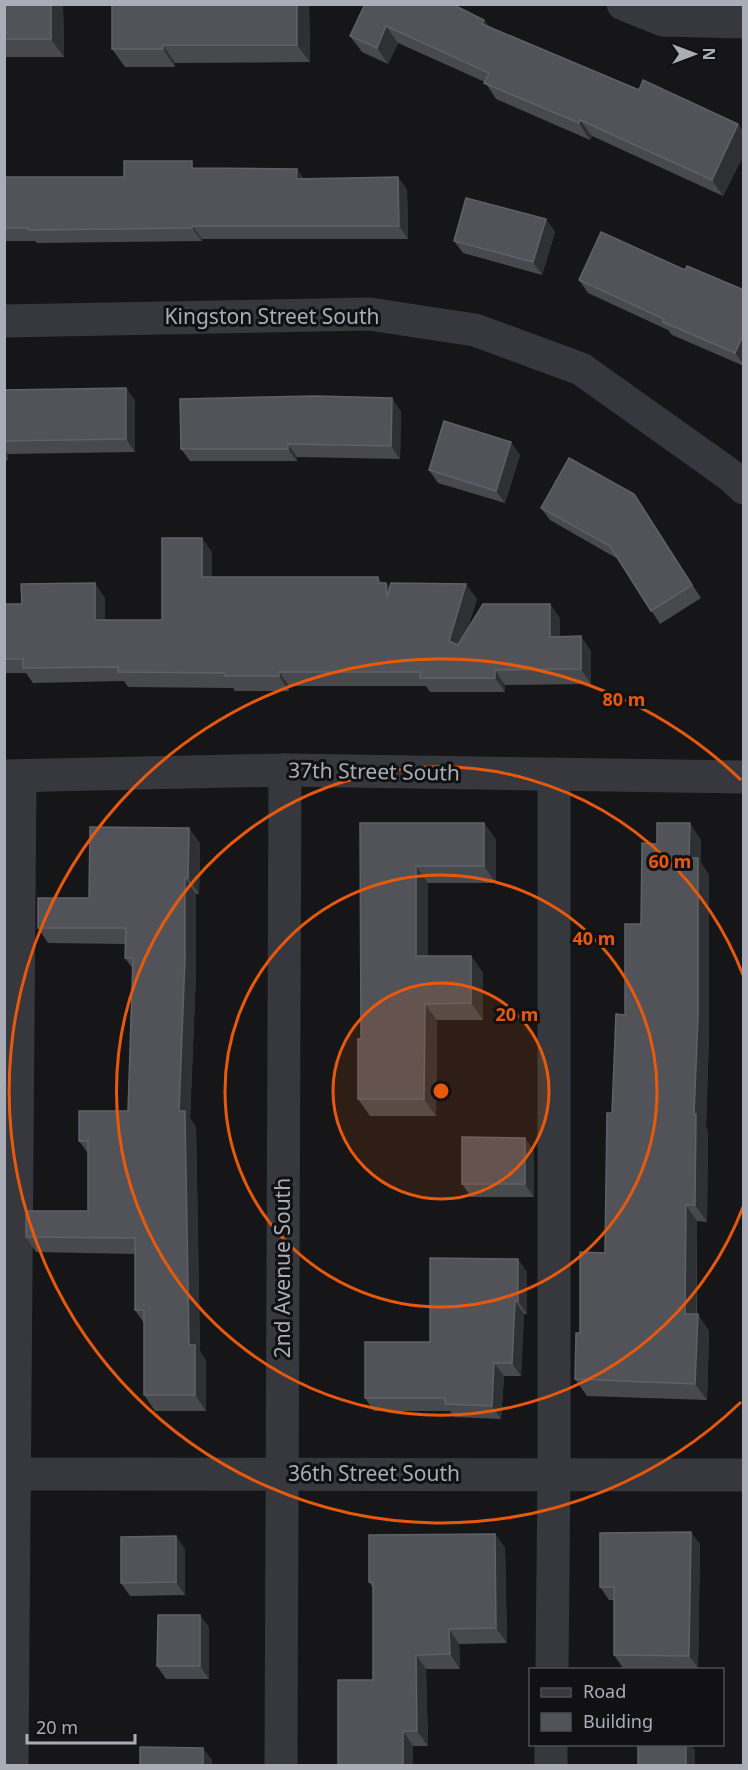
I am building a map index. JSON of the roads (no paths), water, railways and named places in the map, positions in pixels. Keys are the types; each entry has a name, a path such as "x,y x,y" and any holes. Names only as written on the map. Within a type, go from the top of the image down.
{"street":[{"path":"623,4 663,20 744,22"},
{"name":"Kingston Street South","path":"4,321 369,314 475,330 581,369 730,475 744,488"},
{"name":"37th Street South","path":"12,776 285,770 744,777"},
{"name":"2nd Avenue South","path":"281,1766 285,770"},
{"path":"552,1668 554,774"},
{"path":"12,776 9,1474 12,1766"},
{"name":"36th Street South","path":"9,1474 744,1475"},
{"path":"551,1746 551,1766"}]}
